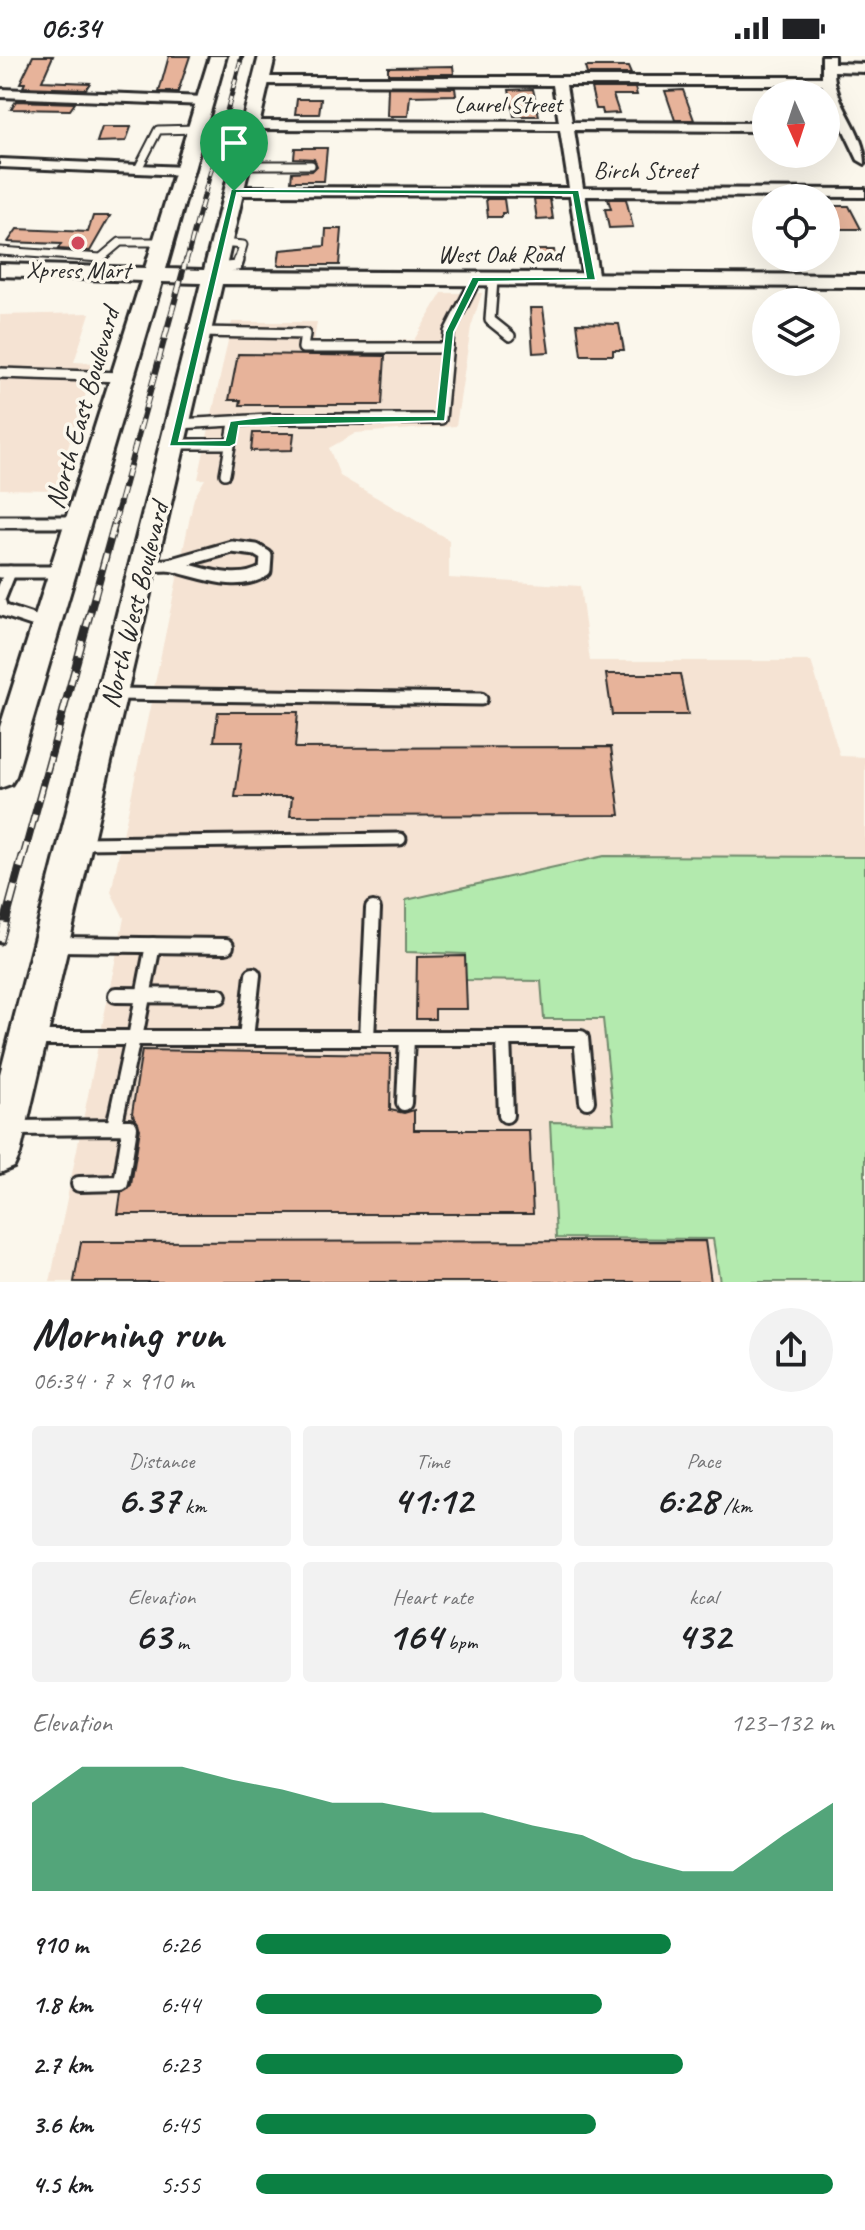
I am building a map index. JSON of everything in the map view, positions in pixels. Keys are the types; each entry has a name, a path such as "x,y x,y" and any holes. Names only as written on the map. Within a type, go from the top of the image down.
{"main road":[{"name":"North East Boulevard","path":"0,776 9,717 48,625 65,573 218,56"},
{"name":"North West Boulevard","path":"3,1141 112,694 156,565 175,434 264,68"},
{"name":"West Oak Road","path":"0,270 182,277 216,263 484,280 865,281"}],"street":[{"path":"264,68 559,80 865,68"},
{"path":"828,68 843,127 865,160"},
{"path":"559,80 591,280"},
{"path":"0,93 205,101"},
{"name":"Laurel Street","path":"250,125 752,127"},
{"path":"843,127 865,127"},
{"path":"0,163 184,171"},
{"name":"Birch Street","path":"237,178 576,192 865,193"}],"lane":[{"path":"138,169 158,130 197,129"},
{"path":"237,178 311,165"},
{"path":"0,251 101,258 120,242 163,242"},
{"path":"484,280 490,320 510,336"},
{"path":"175,434 269,419 441,419 449,332 484,280"},
{"path":"200,332 305,334 303,348 448,348"},
{"path":"0,373 122,377"},
{"path":"225,474 234,423"},
{"path":"175,434 230,444"},
{"path":"0,522 80,522"},
{"path":"211,550 259,550 266,556 265,571 249,577 214,578 156,565 211,550"},
{"path":"48,625 15,617 2,610 0,600 5,572 65,573"},
{"path":"112,694 481,699"},
{"path":"76,843 400,839"},
{"path":"367,1038 373,909"},
{"path":"51,944 226,946"},
{"path":"114,1127 153,945"},
{"path":"246,1038 253,975"},
{"path":"116,995 219,996"},
{"path":"29,1038 581,1038 587,1101"},
{"path":"404,1103 407,1038"},
{"path":"503,1038 506,1115"},
{"path":"3,1141 130,1127 121,1183 79,1184"}],"shaded area":[{"path":"442,293 482,293 471,327 456,426 356,433 329,448 340,476 449,540 449,578 580,586 590,661 811,661 840,756 865,757 865,857 604,856 466,954 464,980 541,981 544,1019 603,1019 614,1124 714,1239 720,1282 50,1282 124,918 111,892 194,498 205,479 198,479 232,322 317,322 314,341 414,340"},
{"path":"90,313 74,362 96,363 54,490 0,489 0,315"}],"green space":[{"path":"604,856 865,857 865,1282 720,1282 713,1239 556,1238 550,1122 614,1123 603,1019 544,1019 541,981 464,980 465,954 406,952 406,900"}],"building":[{"path":"33,56 53,56 42,81 90,83 86,89 23,87 25,83 20,83"},
{"path":"169,56 190,56 178,92 159,92"},
{"path":"453,66 454,74 388,74 388,67"},
{"path":"585,67 628,67 631,74 587,74"},
{"path":"388,87 455,88 456,95 410,96 408,116 387,116"},
{"path":"591,88 635,88 637,95 613,95 619,113 603,114 602,109 596,109"},
{"path":"533,89 539,116 514,116 509,90"},
{"path":"683,90 694,120 675,120 665,91"},
{"path":"297,99 321,99 319,114 295,114"},
{"path":"16,101 75,103 70,110 11,109"},
{"path":"102,127 131,127 126,141 97,142"},
{"path":"295,148 327,148 324,181 291,181 292,172 312,171 317,166 314,159 294,158"},
{"path":"486,199 504,199 506,213 502,213 502,217 488,217"},
{"path":"534,199 550,199 553,219 537,220"},
{"path":"608,199 626,199 633,227 609,228 605,209 611,209"},
{"path":"840,206 849,206 861,229 840,229"},
{"path":"93,216 110,216 90,251 58,249 61,244 8,242 17,229 88,232"},
{"path":"326,229 342,229 339,265 278,265 280,250 325,246"},
{"path":"532,250 554,250 556,263 533,263"},
{"path":"530,308 543,308 549,352 533,353"},
{"path":"577,323 619,324 624,350 613,350 613,355 581,355"},
{"path":"238,354 385,356 382,405 240,405 241,400 229,400"},
{"path":"253,433 294,433 292,450 251,451"},
{"path":"606,674 680,674 688,715 612,715"},
{"path":"218,712 298,712 295,748 611,747 620,815 290,816 292,797 235,797 243,741 214,741"},
{"path":"465,956 467,1009 435,1009 435,1019 416,1019 417,957"},
{"path":"142,1050 391,1054 390,1110 404,1113 414,1110 414,1130 529,1130 533,1214 118,1214 121,1193 131,1185 140,1129 132,1113"},
{"path":"705,1241 711,1282 74,1282 81,1242"}],"railway":[{"path":"186,262 242,56"},
{"path":"114,524 186,260"},
{"path":"23,858 115,522"},
{"path":"0,941 23,856"}],"place":[{"name":"Xpress Mart","path":"78,243"}],"route":[{"path":"234,191 576,192 591,280 476,279 449,332 441,419 269,419 234,423 230,444 173,444 234,191"}]}
